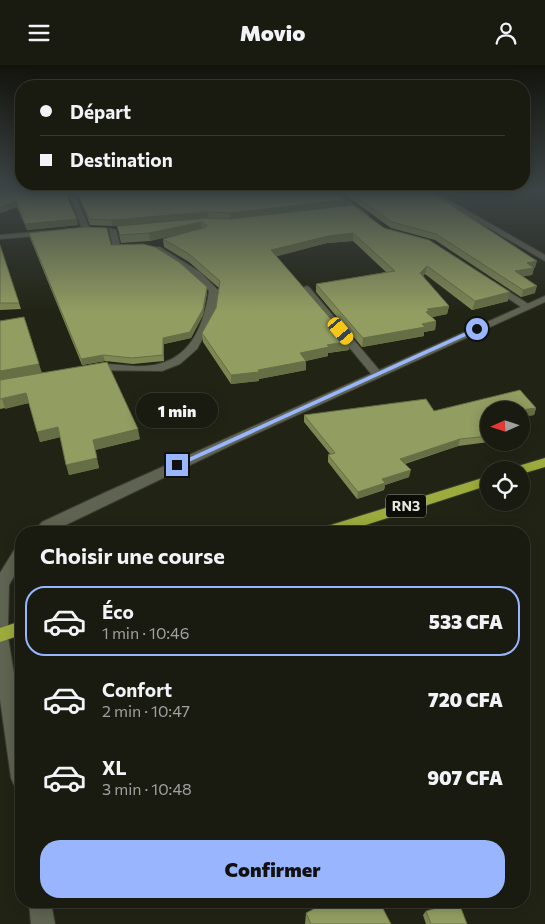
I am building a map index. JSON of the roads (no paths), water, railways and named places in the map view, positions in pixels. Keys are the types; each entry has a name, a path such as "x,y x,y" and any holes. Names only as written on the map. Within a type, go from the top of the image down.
{"highway":[{"path":"530,467 545,462"},
{"name":"RN3","path":"345,526 480,483"},
{"path":"0,636 15,630"}],"street":[{"path":"0,237 56,232"},
{"path":"113,232 116,247 142,247"},
{"path":"499,232 545,259"},
{"path":"81,370 105,366 135,369 162,368 176,362 193,347 210,316 214,291 197,274 176,259 150,245 167,241"},
{"path":"487,281 527,307"},
{"path":"306,289 376,373"},
{"path":"47,526 123,489 376,373 545,299"},
{"path":"0,625 1,585 15,561"},
{"path":"0,636 15,737"},
{"path":"41,908 43,924"}]}
